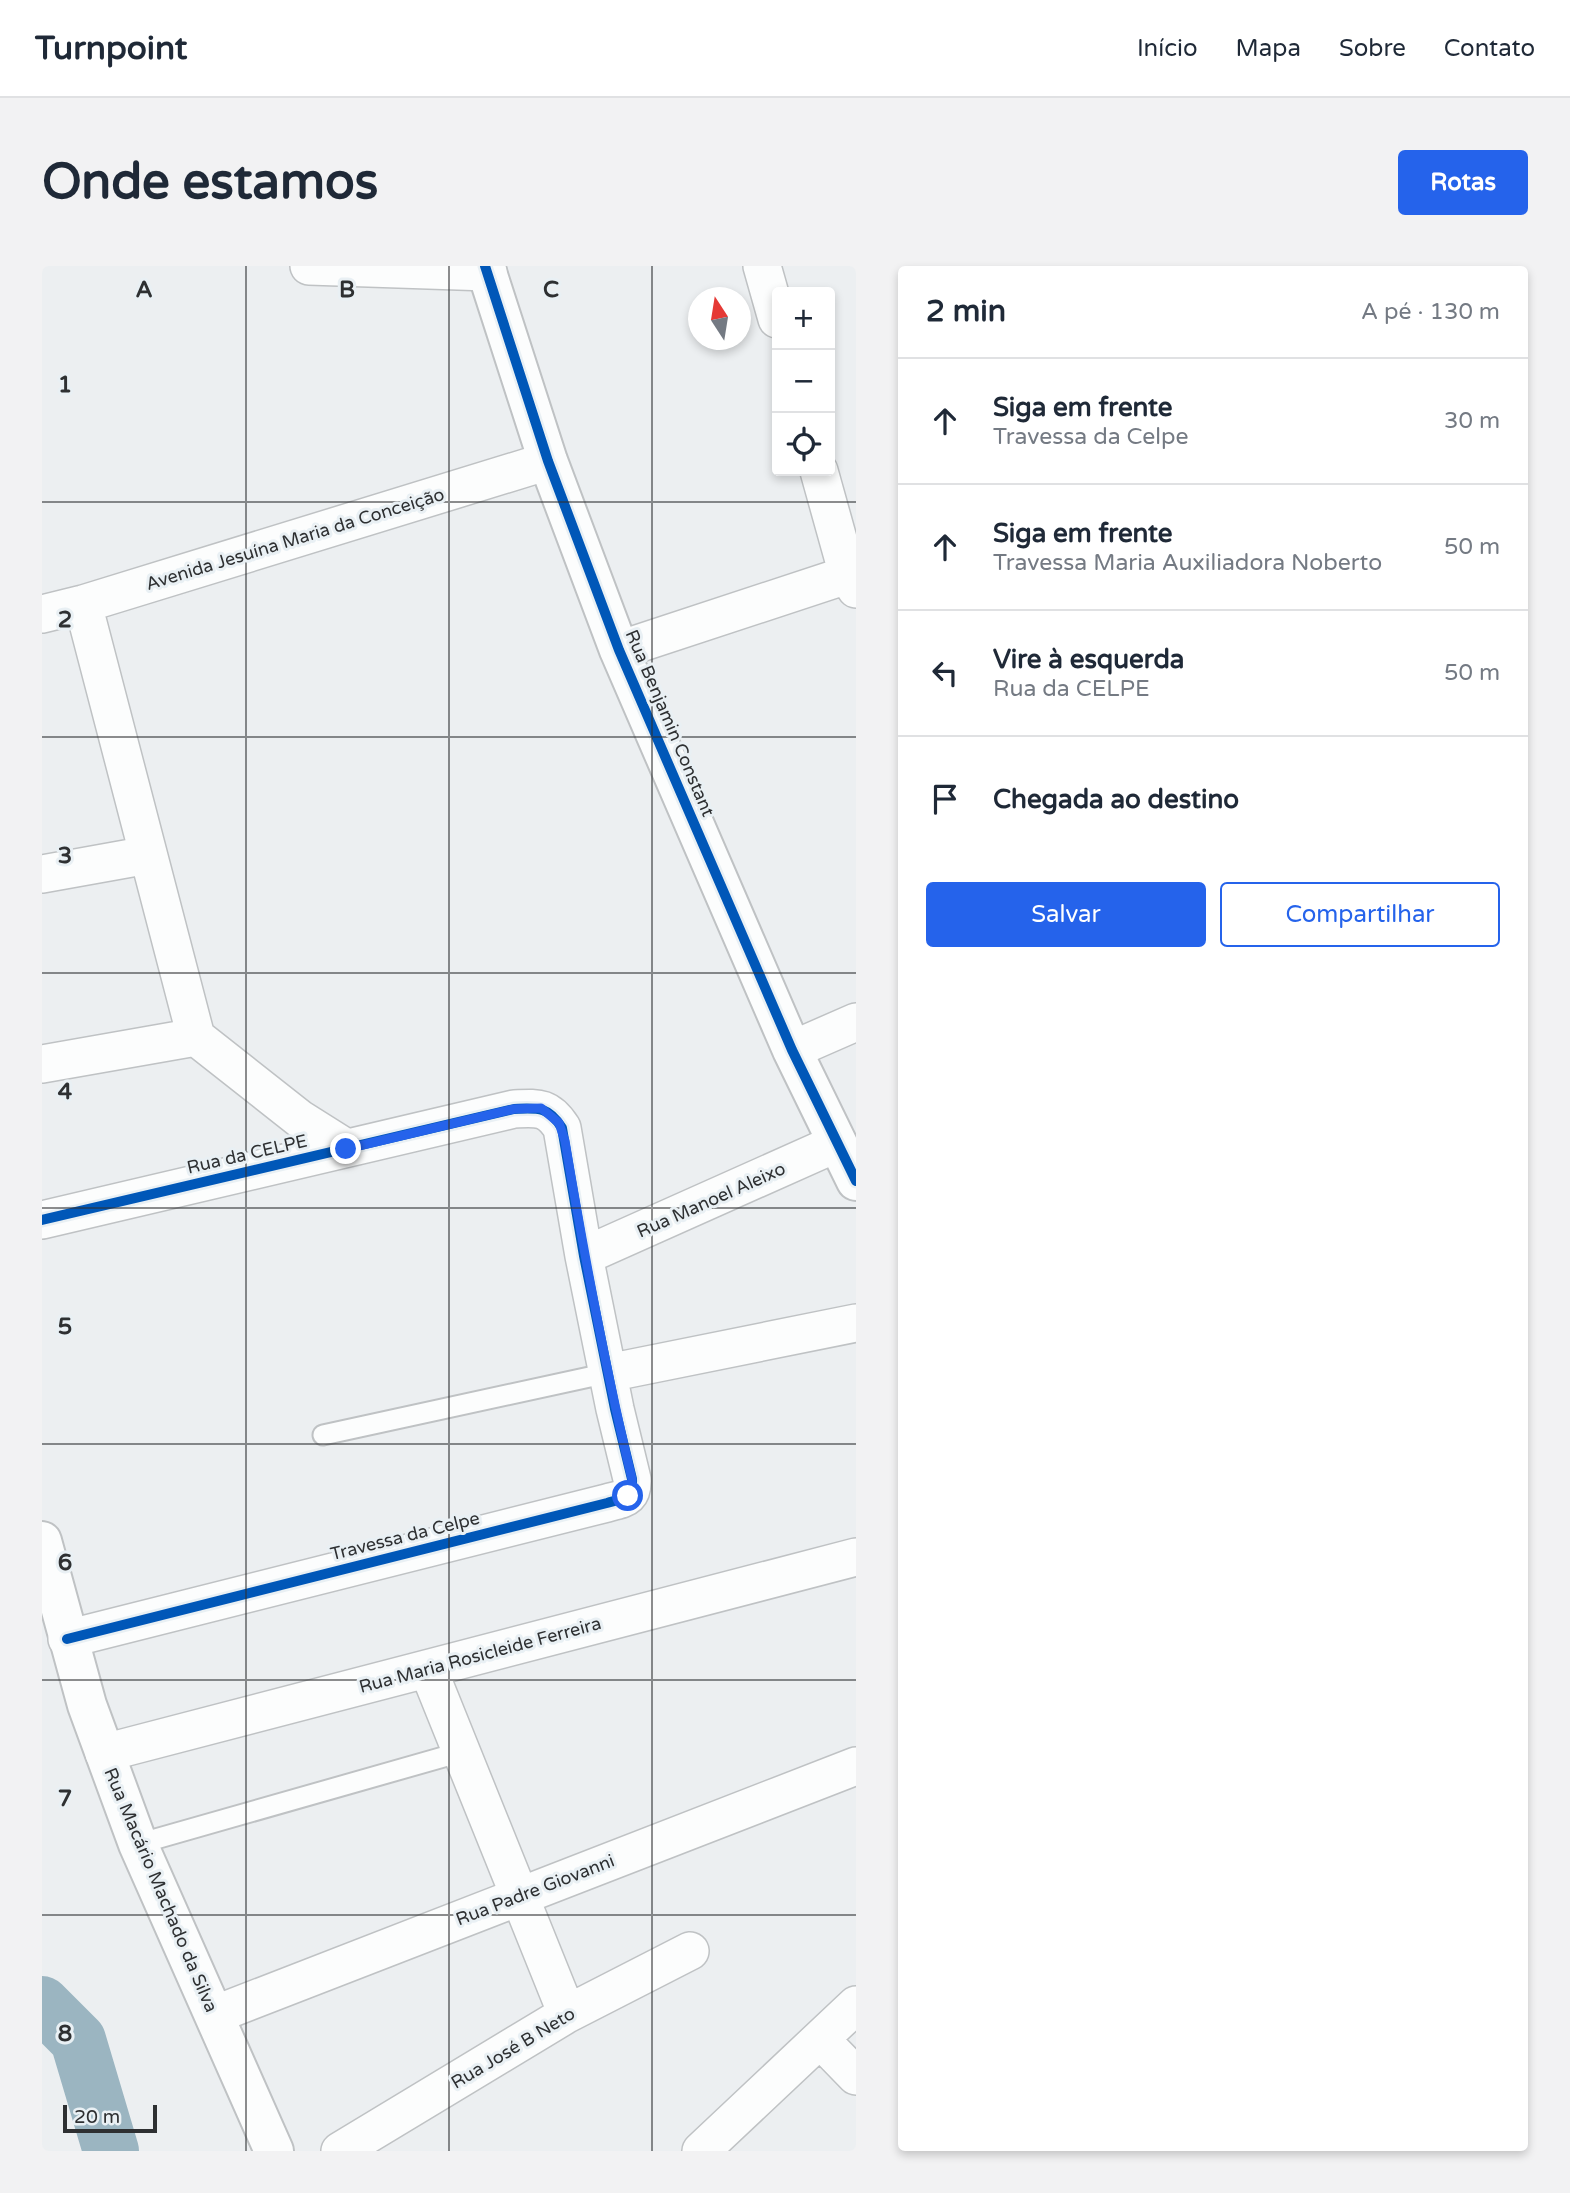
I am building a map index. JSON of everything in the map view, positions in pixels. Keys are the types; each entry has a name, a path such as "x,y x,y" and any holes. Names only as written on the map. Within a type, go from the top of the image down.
{"street":[{"path":"309,266 486,269"},
{"path":"762,266 772,301"},
{"name":"Rua Benjamin Constant","path":"486,269 548,461 618,650 792,1050 856,1181"},
{"name":"Avenida Jesuína Maria da Conceição","path":"42,614 83,604 548,461"},
{"path":"618,650 853,579 822,476"},
{"path":"83,604 196,1037 300,1119 346,1149"},
{"path":"42,874 148,855"},
{"path":"792,1050 856,1022"},
{"path":"42,1064 196,1037"},
{"name":"Rua da CELPE","path":"42,1220 514,1109 541,1108 559,1123 565,1141 584,1256"},
{"name":"Rua Manoel Aleixo","path":"584,1256 837,1143"},
{"path":"584,1256 608,1373 856,1323"},
{"name":"Travessa da Celpe","path":"67,1639 628,1496 632,1489 632,1479 608,1373"},
{"name":"Rua Macário Machado da Silva","path":"42,1541 67,1639 104,1753 138,1844 274,2151"},
{"name":"Rua Maria Rosicleide Ferreira","path":"104,1753 856,1557"},
{"path":"428,1669 567,2014"},
{"name":"Rua Padre Giovanni","path":"214,2015 856,1766"},
{"name":"Rua José B Neto","path":"340,2151 567,2014 690,1951"},
{"path":"701,2151 856,2005"},
{"path":"820,2039 856,2076"}],"lane":[{"path":"323,1435 608,1373"},
{"path":"138,1844 461,1752"}],"waterway":[{"path":"42,2004 78,2040 111,2151"}],"cycle path":[{"path":"485,266 548,461 619,650 792,1050 856,1181"},
{"path":"42,1220 514,1109 547,1112 562,1128 584,1256 632,1479 629,1494 618,1500 67,1639"}],"route":[{"path":"346,1149 514,1109 541,1108 559,1123 565,1141 584,1256 615,1409 632,1479 632,1489 628,1496"}]}
